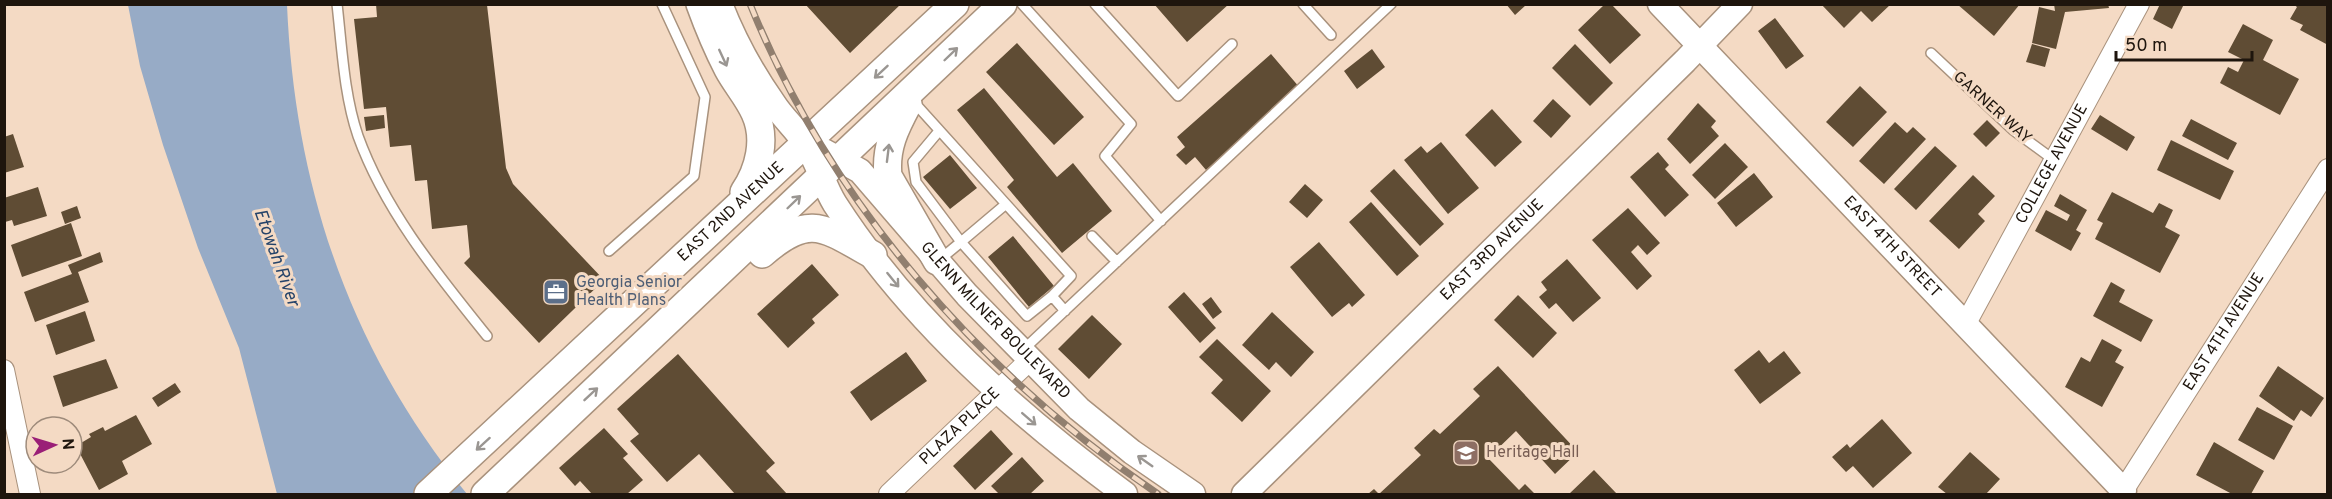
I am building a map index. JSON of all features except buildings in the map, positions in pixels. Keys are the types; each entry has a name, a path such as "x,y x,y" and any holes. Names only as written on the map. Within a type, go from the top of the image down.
{"main road":[{"path":"700,4 728,68 755,113 759,125 759,156 756,174 734,208"},
{"name":"EAST 2ND AVENUE","path":"428,495 955,4"},
{"path":"485,495 830,167 915,92 1003,4"},
{"path":"915,92 889,142 886,161 888,176 937,261"},
{"path":"701,291 726,285 783,236 798,229 822,229 873,255"}],"street":[{"name":"GLENN MILNER BOULEVARD","path":"720,4 756,77 775,106 805,143 830,167 860,171 937,261 1079,409 1192,495"},
{"name":"EAST 4TH STREET","path":"1660,4 2123,493"},
{"name":"EAST 3RD AVENUE","path":"1244,495 1740,4"},
{"name":"COLLEGE AVENUE","path":"1965,325 2139,4"},
{"path":"830,167 834,202 873,255 930,324 1042,430 1125,495"},
{"name":"EAST 4TH AVENUE","path":"2123,493 2328,169"},
{"name":"PLAZA PLACE","path":"889,495 997,389 1026,356"},
{"path":"4,370 30,495"}],"lane":[{"path":"337,4 347,87 358,135 375,176 424,258 487,336"},
{"path":"609,251 694,176 705,97 662,4"},
{"path":"1022,4 1131,124 1105,156 1161,221"},
{"path":"1095,4 1178,96 1232,44"},
{"path":"1303,4 1330,35"},
{"path":"1026,356 1065,311 1391,4"},
{"name":"GARNER WAY","path":"1931,53 2013,130 2054,160"},
{"path":"915,92 939,131 1071,276 1052,296 1027,316 961,242 916,182 913,162 939,131"},
{"path":"937,261 1006,204"},
{"path":"1092,236 1117,262"},
{"path":"1052,296 1065,311"}],"water":[{"name":"Etowah River","path":"128,5 287,5 292,73 302,138 317,202 336,264 361,325 391,383 426,439 467,494 277,494 239,348 198,248 163,145 140,66"}],"railway":[{"path":"750,4 784,78 823,148 868,215 918,279 972,339 1031,395 1093,447 1158,494"}],"place":[{"name":"Georgia Senior Health Plans","path":"556,292"},
{"name":"Heritage Hall","path":"1466,453"}]}
